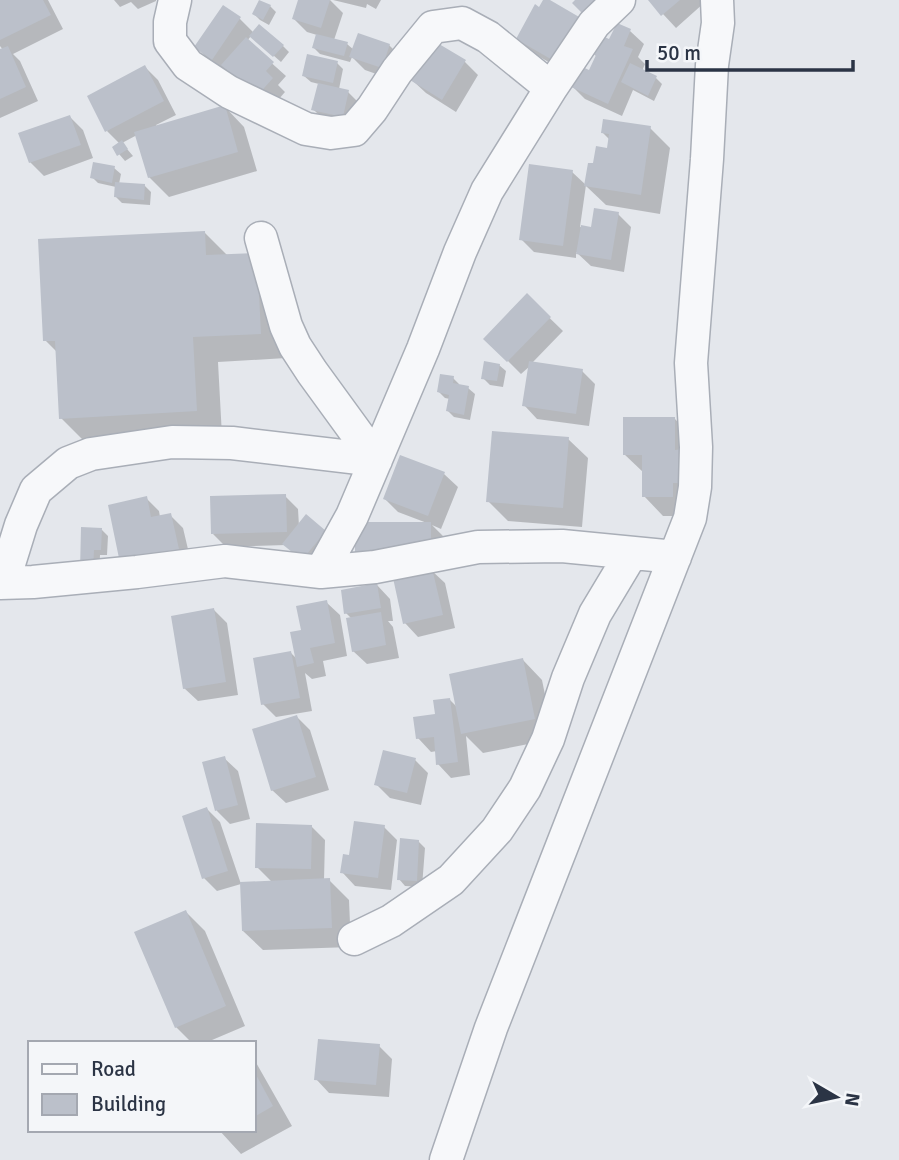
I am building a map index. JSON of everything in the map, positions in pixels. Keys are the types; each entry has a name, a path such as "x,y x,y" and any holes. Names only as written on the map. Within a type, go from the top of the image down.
{"street":[{"path":"175,0 170,22 170,41 188,65 229,92 306,129 331,133 354,130 433,27 462,23 488,37 551,88"},
{"path":"321,572 352,516 487,191 594,24 619,0"},
{"path":"446,1160 491,1028 690,518 695,486 696,447 691,363 718,0"},
{"path":"261,238 286,326 295,346 376,460"},
{"path":"376,460 232,443 172,442 91,454 68,463 36,490 1,583 137,572 225,561 321,572 375,567 478,547 562,546 674,557"},
{"path":"354,939 391,921 451,880 496,830 524,788 548,739 568,678 595,614 631,554"}],"building":[{"path":"0,0 43,0 51,15 0,40"},
{"path":"259,0 271,5 263,20 252,14"},
{"path":"298,0 330,0 321,28 292,19"},
{"path":"543,0 550,0 586,21 561,65 516,39 535,4 539,7"},
{"path":"575,0 606,0 587,18 572,3"},
{"path":"648,0 680,0 661,16"},
{"path":"223,5 241,17 212,60 194,47"},
{"path":"617,23 631,29 624,46 633,49 608,104 569,86 578,65 589,70 596,55 590,52 598,34 609,39"},
{"path":"259,24 284,45 273,57 249,36"},
{"path":"358,33 390,44 382,68 349,57"},
{"path":"316,34 348,42 344,56 312,48"},
{"path":"246,37 274,62 266,71 273,78 257,96 221,65"},
{"path":"434,41 466,60 442,100 410,80"},
{"path":"8,46 26,87 0,99 0,49"},
{"path":"307,54 338,61 333,83 302,76"},
{"path":"630,63 657,76 648,96 621,82"},
{"path":"145,65 164,101 105,132 87,96"},
{"path":"318,83 349,90 343,117 311,110"},
{"path":"225,105 238,152 148,178 134,132"},
{"path":"70,115 81,145 29,163 18,133"},
{"path":"603,119 651,126 641,195 584,186 588,163 593,163 596,146 607,148 609,134 601,133"},
{"path":"122,140 128,149 117,156 112,147"},
{"path":"93,162 115,166 112,183 90,178"},
{"path":"529,164 573,170 563,246 519,240"},
{"path":"115,182 145,184 144,200 114,197"},
{"path":"594,208 619,212 611,260 576,254 581,225 591,227"},
{"path":"205,231 206,255 257,253 261,334 193,337 197,411 59,419 55,341 43,341 38,239"},
{"path":"527,293 551,317 507,362 483,339"},
{"path":"484,361 500,364 497,381 481,379"},
{"path":"529,361 583,369 576,414 522,406"},
{"path":"440,374 454,376 453,383 469,386 464,415 446,411 449,395 437,392"},
{"path":"623,417 675,417 675,450 683,449 683,483 673,483 673,497 642,497 642,455 623,455"},
{"path":"492,431 569,437 563,508 486,502"},
{"path":"400,455 445,472 428,516 383,499"},
{"path":"286,494 287,532 211,534 210,496"},
{"path":"147,496 151,517 171,513 179,549 120,563 108,505"},
{"path":"306,514 326,531 302,560 282,544"},
{"path":"355,522 431,522 431,553 355,553"},
{"path":"81,527 102,528 101,550 94,550 93,571 80,571"},
{"path":"432,568 443,615 403,624 393,578"},
{"path":"377,583 381,608 344,614 341,590"},
{"path":"327,600 335,643 310,648 314,663 297,667 290,632 301,630 296,606"},
{"path":"214,608 226,682 183,689 171,616"},
{"path":"381,612 386,645 352,652 346,618"},
{"path":"291,651 300,698 261,705 253,658"},
{"path":"523,658 535,719 461,734 449,674"},
{"path":"450,698 458,762 436,765 434,737 416,739 413,717 435,714 433,700"},
{"path":"297,715 316,777 271,791 252,729"},
{"path":"383,750 416,758 407,793 374,785"},
{"path":"225,756 238,805 215,811 202,762"},
{"path":"207,807 228,871 202,879 182,816"},
{"path":"354,821 385,825 378,878 340,873 343,854 349,855"},
{"path":"256,823 312,825 311,869 255,868"},
{"path":"400,838 419,840 417,881 397,880"},
{"path":"330,878 332,928 242,931 240,882"},
{"path":"186,910 226,1006 175,1028 134,932"},
{"path":"318,1039 380,1044 376,1085 314,1080"},
{"path":"256,1075 273,1106 256,1116"}]}
